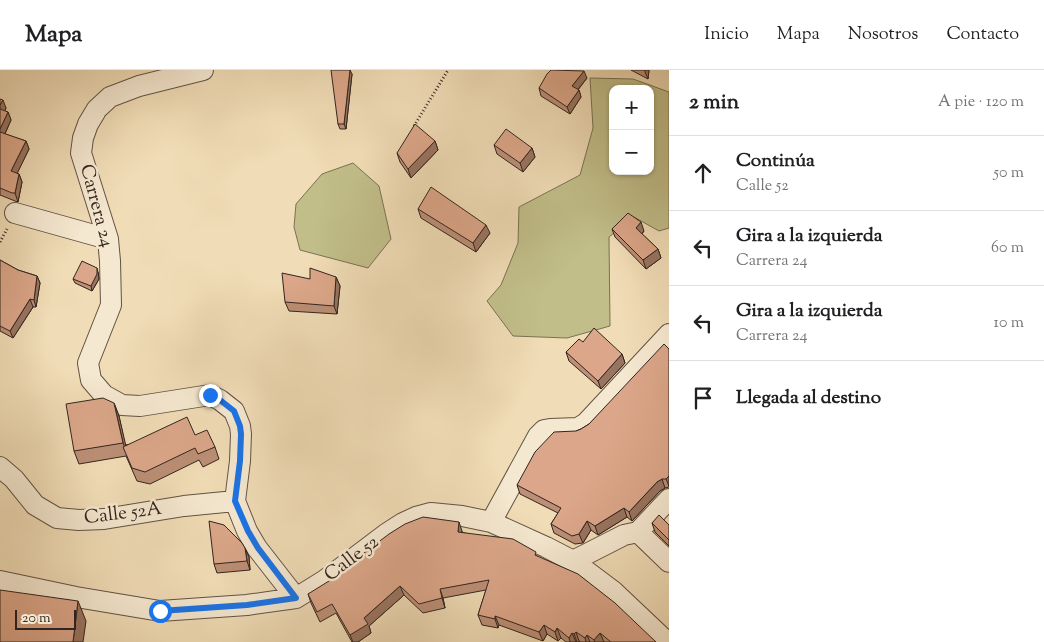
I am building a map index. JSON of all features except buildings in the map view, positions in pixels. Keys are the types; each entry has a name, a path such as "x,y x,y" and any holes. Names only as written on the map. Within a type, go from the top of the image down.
{"street":[{"name":"Carrera 24","path":"203,70 139,86 110,98 97,109 88,124 83,138 81,153 108,239 111,305 88,363 91,380 104,395 122,405 140,406 210,395 234,411 241,434 235,501"},
{"path":"15,213 108,239"},
{"path":"491,522 538,436 544,430 578,428 586,423 669,334"},
{"name":"Calle 52A","path":"0,467 14,479 35,505 58,518 79,520 104,519 184,506 235,501"},
{"path":"574,561 624,535 638,532 669,499"},
{"path":"235,501 248,531 258,548 296,598"},
{"name":"Calle 52","path":"0,581 160,611 247,605 296,598 325,580 403,523 432,513 462,516 491,522 574,561 613,591 667,642"},
{"path":"638,532 669,562"}],"path":[{"path":"410,133 448,70"}],"shaded area":[{"path":"590,78 633,79 650,85 609,85 609,175 654,175 654,87 669,92 669,228 659,231 634,217 609,237 610,326 567,338 513,336 487,301 501,285 518,243 519,207 580,175 593,128"},
{"path":"353,163 379,186 391,239 368,268 300,250 294,227 296,204 322,174"}],"route":[{"path":"160,611 247,605 296,598 258,548 248,531 235,501 240,461 240,426 234,411 210,395"}]}
